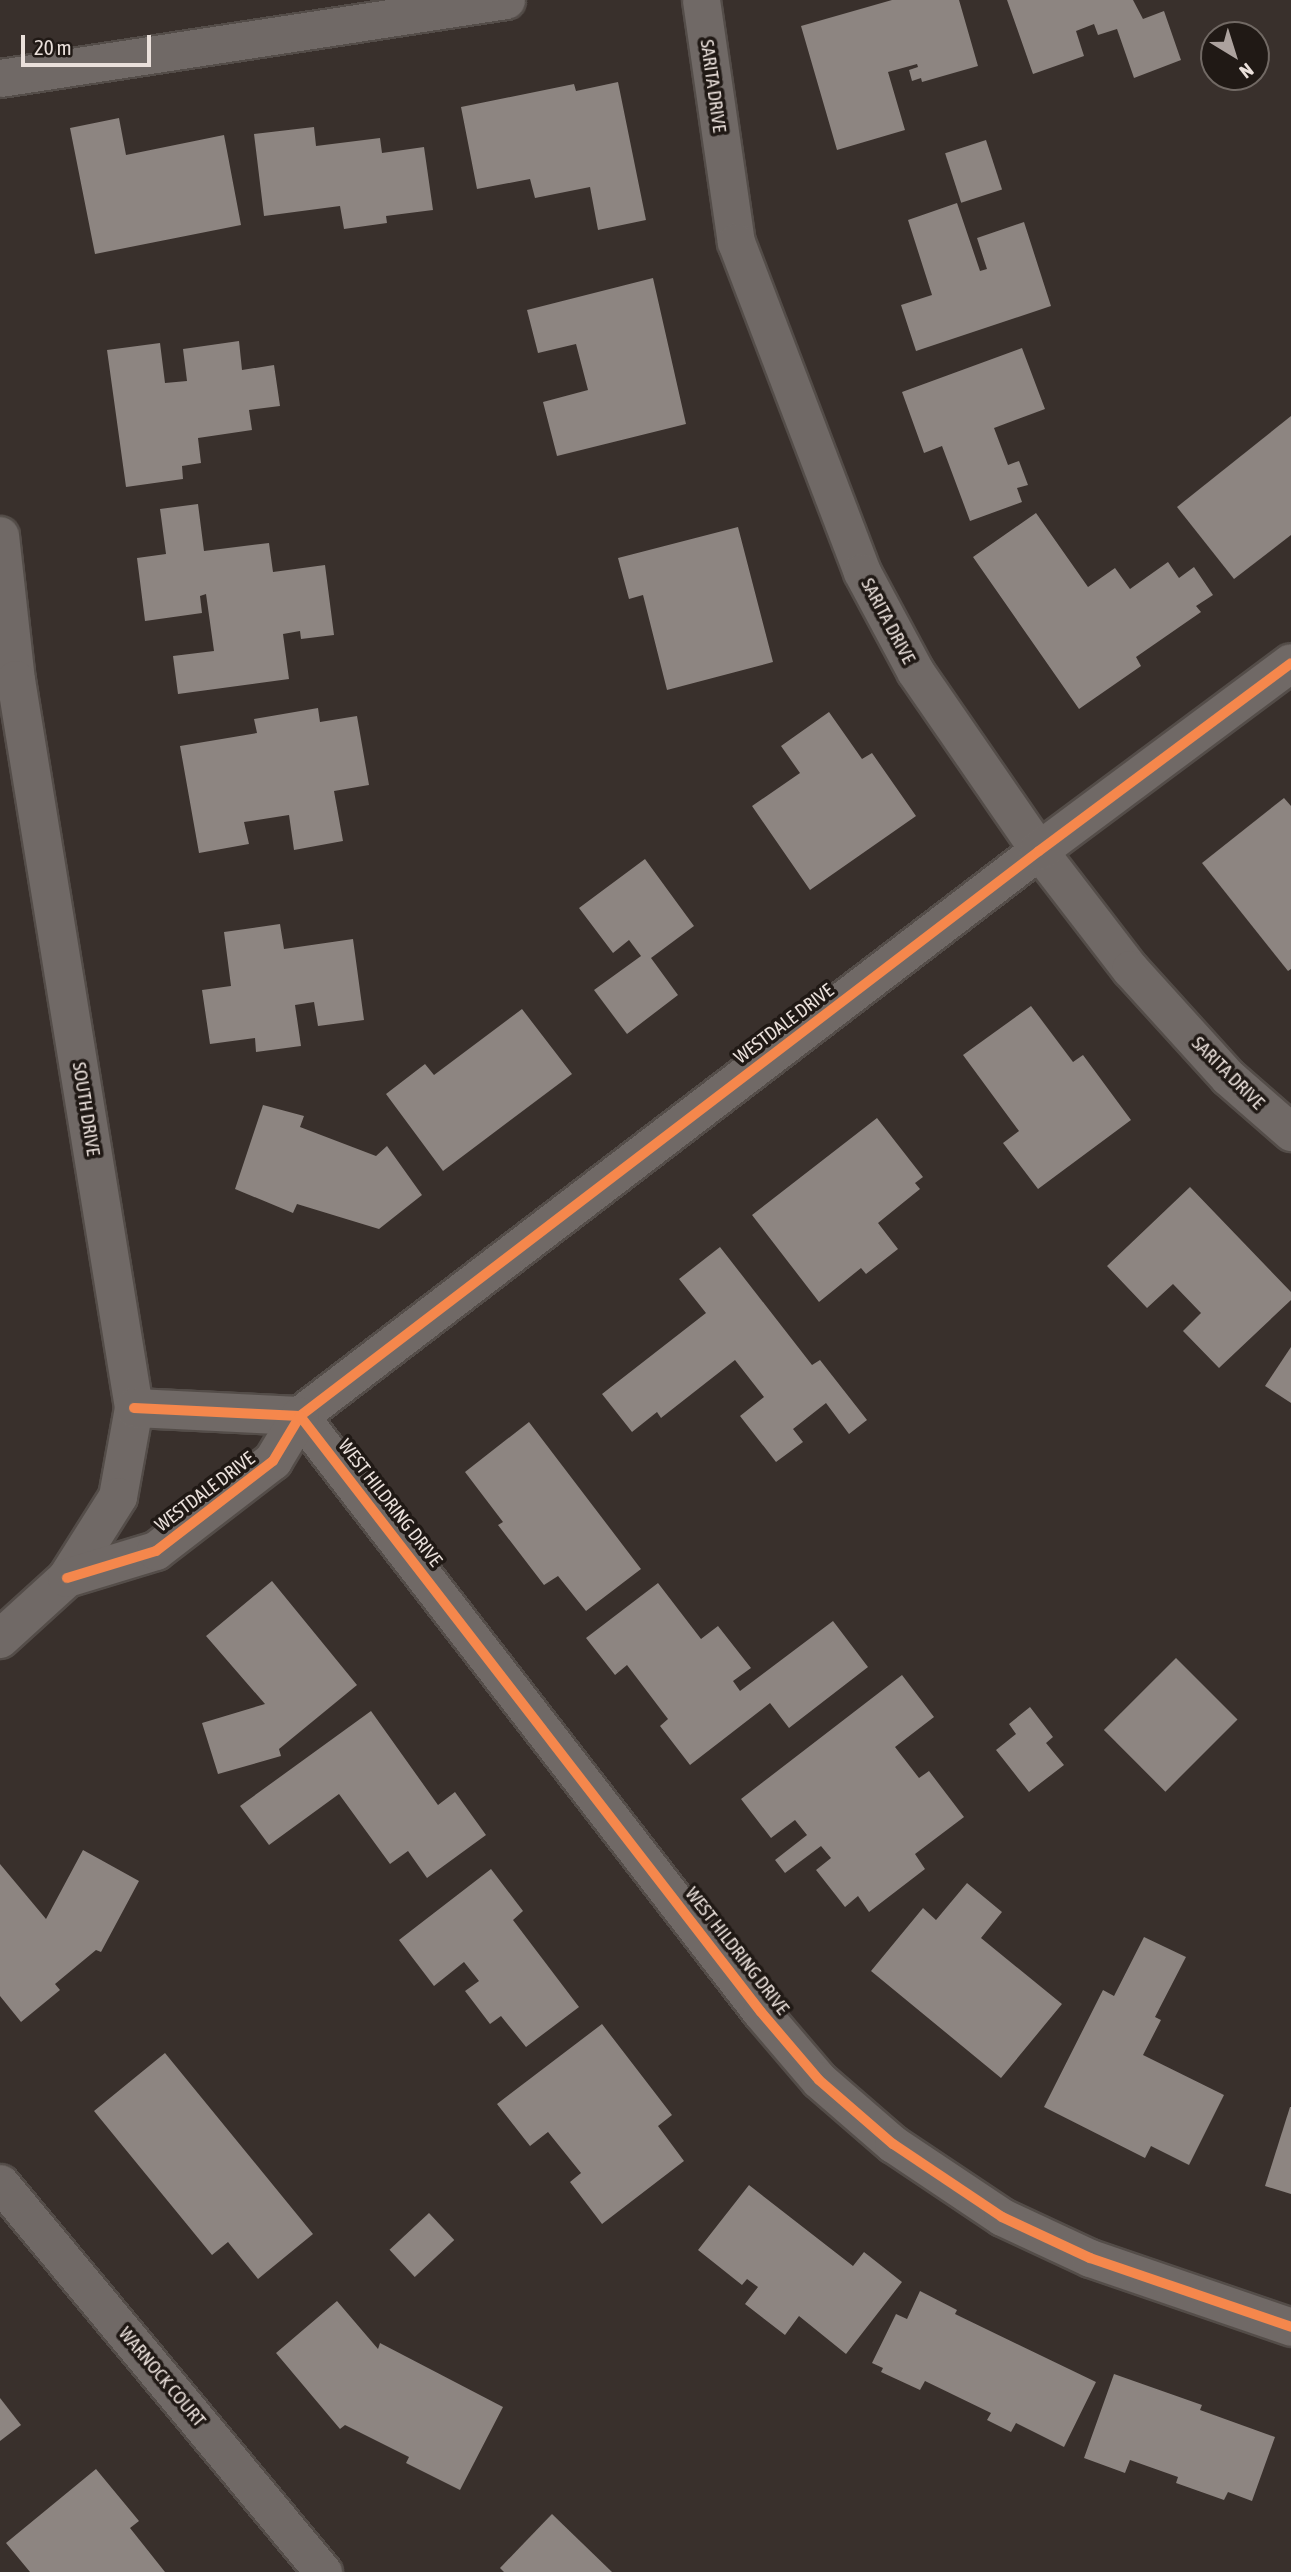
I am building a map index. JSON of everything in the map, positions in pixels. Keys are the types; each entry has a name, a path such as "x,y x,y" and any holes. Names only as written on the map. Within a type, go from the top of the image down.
{"street":[{"path":"0,78 506,0"},
{"name":"SARITA DRIVE","path":"701,0 736,242 862,572 915,671 1039,851 1139,979 1228,1077 1291,1132"},
{"name":"SOUTH DRIVE","path":"0,536 8,681 134,1408 118,1497 67,1578 0,1639"},
{"name":"WESTDALE DRIVE","path":"67,1578 156,1551 273,1461 300,1416 1039,851 1291,663"},
{"path":"134,1408 300,1416"},
{"name":"WEST HILDRING DRIVE","path":"300,1416 761,2012 819,2080 893,2144 1002,2217 1090,2258 1291,2327"},
{"name":"WARNOCK COURT","path":"0,2183 323,2572"}],"building":[{"path":"892,0 959,0 978,66 922,82 921,78 912,81 909,70 918,67 917,64 888,72 905,130 837,150 801,26"},
{"path":"1007,0 1133,0 1143,19 1164,11 1181,60 1134,78 1117,29 1098,35 1094,24 1076,31 1084,56 1033,74"},
{"path":"618,82 646,220 598,230 590,187 535,198 530,179 477,189 461,107 574,84 576,91"},
{"path":"119,118 126,155 224,135 241,225 95,254 70,128"},
{"path":"314,127 316,146 380,138 382,153 424,147 433,210 386,216 387,223 344,229 340,206 264,216 254,134"},
{"path":"986,140 1002,189 961,203 945,153"},
{"path":"957,203 980,271 987,269 977,238 1024,222 1051,306 916,351 901,305 932,295 908,220"},
{"path":"653,278 686,424 557,456 543,402 588,390 576,344 538,353 527,310"},
{"path":"239,341 242,370 274,365 280,406 249,410 252,430 198,438 201,463 182,466 183,479 126,487 107,350 160,343 165,383 187,381 183,349"},
{"path":"1022,348 1045,409 994,428 1008,465 1019,461 1028,485 1017,488 1022,502 970,521 942,446 924,453 902,392"},
{"path":"1291,416 1291,535 1234,579 1177,507"},
{"path":"198,504 204,551 269,543 273,572 325,565 334,635 301,639 300,631 283,634 289,679 178,694 173,656 214,651 206,594 200,596 202,613 145,621 137,558 166,554 160,509"},
{"path":"1036,513 1088,587 1115,568 1130,589 1168,562 1179,578 1194,567 1213,595 1196,606 1201,612 1136,657 1141,666 1079,709 973,557"},
{"path":"738,527 773,662 667,690 643,595 629,599 618,558"},
{"path":"318,708 320,722 357,716 369,785 334,791 343,841 294,850 289,815 244,822 249,844 199,853 180,746 257,733 254,719"},
{"path":"829,712 862,759 872,753 916,816 810,890 752,806 800,773 781,746"},
{"path":"1284,798 1291,806 1291,969 1288,971 1202,863"},
{"path":"645,859 694,926 651,958 678,995 627,1034 594,990 641,956 629,940 613,953 579,908"},
{"path":"280,924 284,949 353,939 364,1020 318,1026 314,1002 295,1005 301,1046 256,1052 255,1038 210,1044 202,990 231,986 224,932"},
{"path":"1031,1006 1073,1062 1083,1055 1131,1120 1038,1189 1003,1143 1019,1131 963,1055"},
{"path":"522,1009 572,1074 443,1171 386,1094 425,1064 434,1075"},
{"path":"263,1105 304,1116 300,1127 376,1156 387,1146 422,1195 379,1229 297,1204 293,1213 235,1189"},
{"path":"877,1118 923,1177 915,1183 920,1189 878,1223 898,1249 866,1274 861,1268 819,1302 752,1215"},
{"path":"1190,1187 1291,1292 1291,1300 1219,1368 1183,1331 1201,1313 1173,1284 1147,1308 1107,1266"},
{"path":"720,1247 812,1365 820,1360 867,1420 849,1434 826,1403 793,1429 803,1442 776,1462 740,1416 764,1397 735,1360 661,1418 657,1412 632,1432 602,1394 706,1313 679,1279"},
{"path":"1291,1347 1291,1403 1265,1386"},
{"path":"529,1422 641,1569 586,1611 558,1576 544,1585 498,1525 503,1522 465,1472"},
{"path":"272,1581 357,1685 279,1749 281,1756 218,1774 202,1723 265,1704 206,1636"},
{"path":"658,1583 701,1639 718,1626 751,1668 733,1681 740,1691 833,1621 868,1667 789,1728 770,1703 690,1765 660,1726 668,1719 627,1665 615,1675 586,1638"},
{"path":"1176,1658 1238,1720 1165,1792 1104,1730"},
{"path":"902,1675 934,1717 895,1747 919,1778 929,1771 964,1817 915,1854 925,1869 869,1912 858,1896 845,1907 816,1870 831,1858 821,1846 785,1873 775,1860 807,1835 795,1820 771,1838 741,1799"},
{"path":"1030,1707 1053,1737 1046,1743 1064,1765 1029,1792 996,1750 1016,1734 1009,1724"},
{"path":"371,1711 438,1805 455,1792 486,1835 427,1878 408,1851 390,1864 339,1794 269,1845 240,1806"},
{"path":"83,1850 139,1881 101,1952 96,1950 55,1984 60,1990 21,2022 0,1996 0,1864 46,1919"},
{"path":"491,1869 523,1911 513,1920 579,2007 526,2047 501,2016 490,2024 465,1991 479,1981 464,1962 434,1986 399,1940"},
{"path":"967,1883 1002,1912 981,1938 1062,2004 1001,2078 871,1971 923,1908 936,1920"},
{"path":"1144,1937 1186,1957 1155,2017 1161,2020 1143,2055 1224,2095 1189,2165 1151,2146 1145,2158 1044,2107 1103,1990 1114,1996"},
{"path":"602,2024 672,2115 658,2126 684,2161 602,2224 570,2182 581,2173 548,2132 530,2146 497,2104"},
{"path":"165,2053 313,2234 258,2279 228,2242 212,2255 94,2111"},
{"path":"1291,2107 1291,2194 1265,2186"},
{"path":"749,2185 853,2266 864,2252 902,2282 846,2354 799,2316 785,2335 745,2304 758,2287 747,2279 742,2285 698,2250"},
{"path":"429,2213 454,2240 415,2277 390,2250"},
{"path":"920,2291 957,2310 955,2314 1096,2382 1064,2447 1016,2423 1011,2432 987,2420 991,2413 925,2381 920,2390 881,2372 883,2368 872,2363 896,2314 907,2319"},
{"path":"337,2301 378,2349 380,2343 503,2407 460,2490 406,2463 409,2457 345,2425 340,2429 276,2353"},
{"path":"1114,2374 1202,2405 1200,2410 1275,2437 1252,2501 1228,2492 1224,2500 1176,2483 1178,2477 1130,2460 1125,2473 1084,2458"},
{"path":"0,2398 21,2425 0,2441"},
{"path":"96,2469 139,2521 130,2528 165,2572 30,2572 6,2543"},
{"path":"552,2514 612,2572 504,2572 500,2568"}],"cycle path":[{"path":"134,1408 300,1416 1039,851 1291,663"},
{"path":"67,1578 156,1551 273,1461 300,1416 761,2012 819,2080 893,2144 1002,2217 1090,2258 1291,2327"}]}
